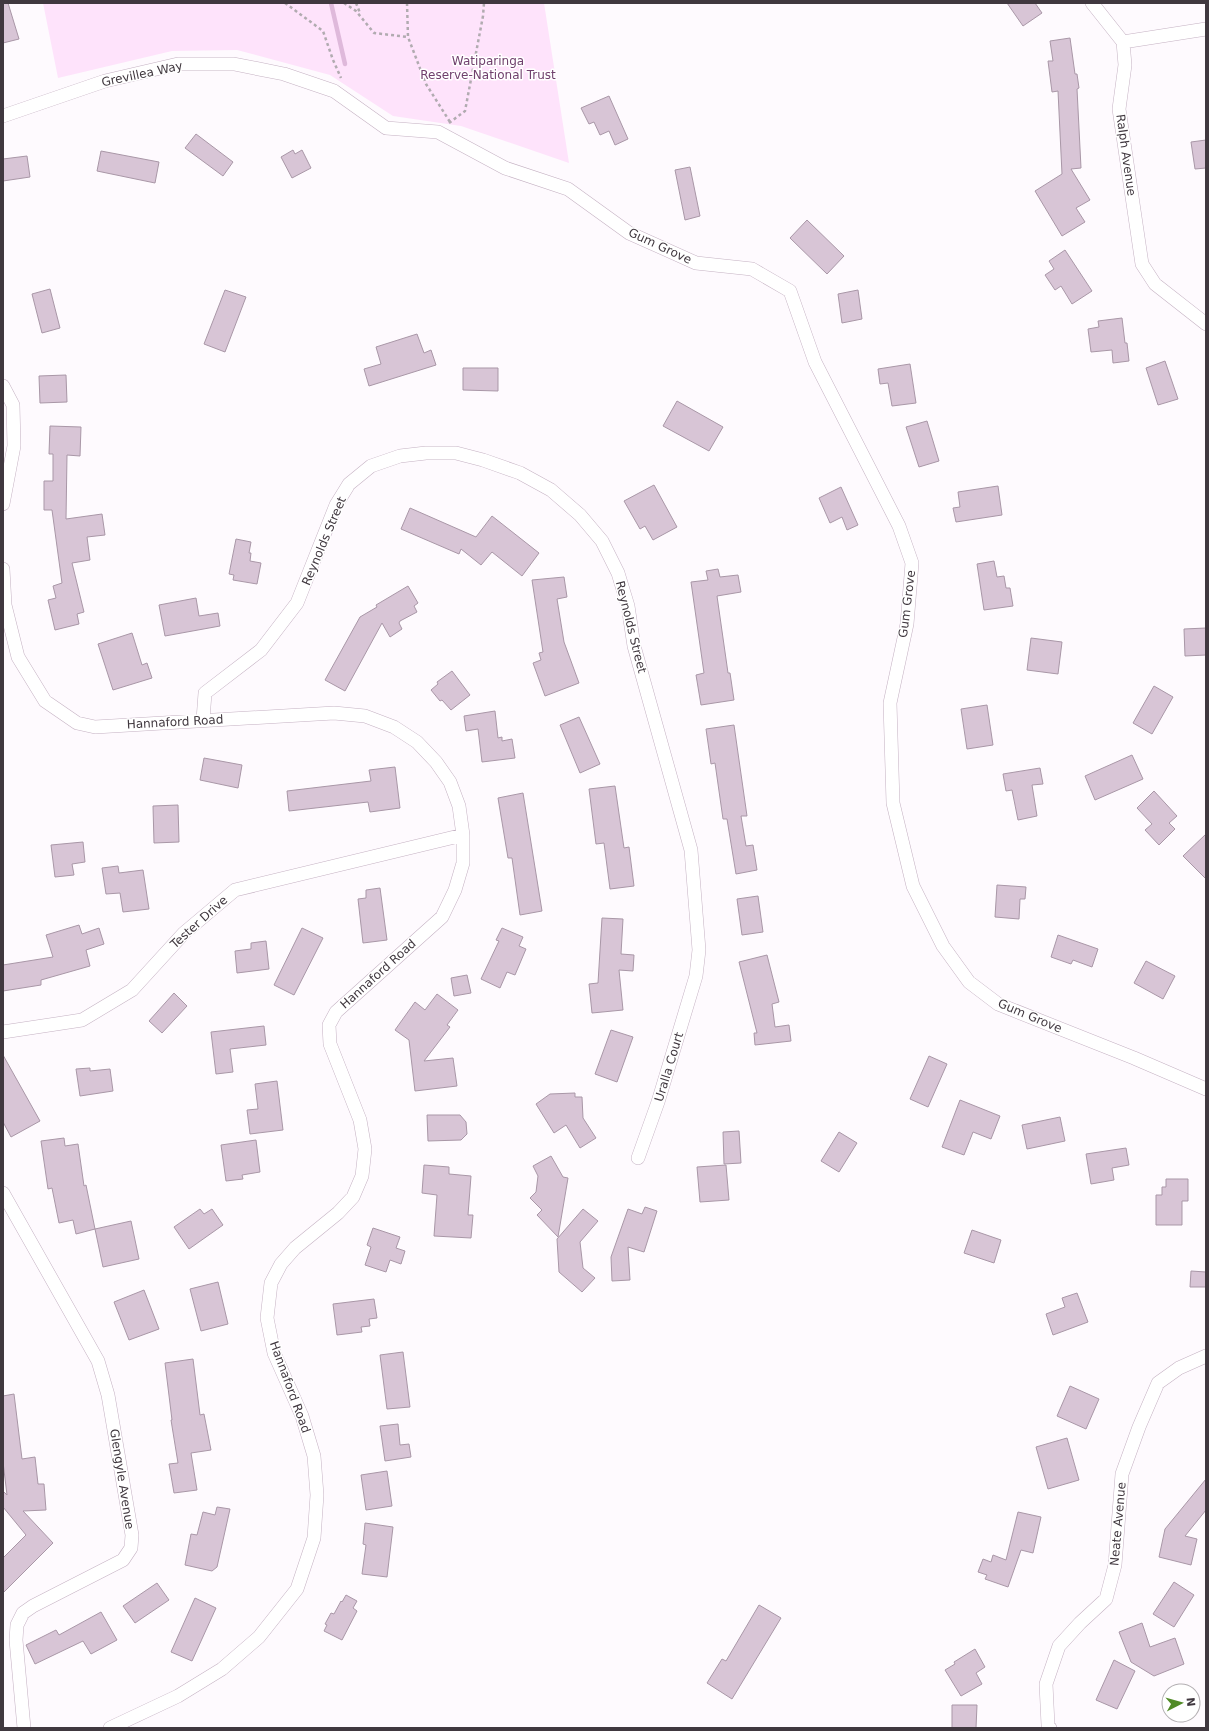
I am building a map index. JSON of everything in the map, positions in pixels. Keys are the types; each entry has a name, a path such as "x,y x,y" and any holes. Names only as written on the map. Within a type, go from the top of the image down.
{"street":[{"path":"1092,3 1123,42 1206,29"},
{"name":"Ralph Avenue","path":"1123,42 1125,65 1119,108 1142,264 1155,284 1206,324"},
{"name":"Grevillea Way","path":"3,116 105,81 178,64 234,64 284,74 334,91 386,128 438,132"},
{"name":"Gum Grove","path":"438,132 504,168 568,189 629,233 696,263 752,269 790,291 815,362 899,526 912,563 907,624 890,703 893,803 913,886 943,946 970,982 998,1004 1134,1058 1206,1089"},
{"path":"3,386 13,405 14,446 3,504"},
{"name":"Reynolds Street","path":"203,720 205,693 261,650 297,603 336,505 349,484 371,466 400,456 426,453 456,453 483,460 520,473 551,490 580,515 602,541 618,573 628,606 634,646 689,838 699,950 696,976"},
{"name":"Hannaford Road","path":"3,569 5,605 18,657 45,701 77,723 95,727 334,713 365,716 394,727 417,742 436,762 450,782 459,806 463,835 463,863 455,890 442,917 336,1012 329,1025 330,1044 360,1120 365,1149 362,1176 353,1197 338,1213 295,1248 281,1264 271,1283 267,1318 274,1353 302,1416 314,1456 317,1495 314,1538 297,1590 259,1637 222,1669 178,1696 110,1728"},
{"name":"Tester Drive","path":"3,1032 82,1020 132,990 184,933 235,890 463,835"},
{"name":"Uralla Court","path":"638,1158 658,1102 696,976"},
{"name":"Glengyle Avenue","path":"3,1193 98,1362 108,1394 132,1535 131,1548 123,1560 33,1606 23,1613 18,1625 16,1640 24,1728"},
{"name":"Neate Avenue","path":"1050,1728 1048,1725 1046,1684 1059,1646 1080,1623 1106,1599 1115,1565 1122,1474 1138,1427 1158,1383 1179,1368 1206,1356"}],"path":[{"path":"285,3 323,32 341,79"},
{"path":"344,3 356,11 374,33 408,38"},
{"path":"356,3 360,16"},
{"path":"407,3 408,38 426,84 451,122"},
{"path":"438,132 465,111 483,16 484,3"}],"green space":[{"name":"Watiparinga Reserve-National Trust","path":"43,3 544,3 569,163 461,126 393,116 330,75 237,50 172,51 58,78"}],"building":[{"path":"3,3 8,3 19,39 3,43"},
{"path":"1007,3 1035,3 1042,13 1023,26"},
{"path":"1070,38 1075,74 1077,74 1079,88 1077,89 1081,168 1071,169 1090,200 1076,208 1085,222 1062,236 1035,191 1062,174 1058,91 1052,92 1048,61 1053,61 1050,41"},
{"path":"609,96 628,139 615,145 609,131 600,135 594,122 589,124 581,108"},
{"path":"196,134 233,162 223,176 185,148"},
{"path":"1206,140 1206,168 1195,169 1191,142"},
{"path":"293,150 295,154 302,150 311,168 292,178 281,157"},
{"path":"101,151 159,162 155,183 97,171"},
{"path":"27,156 30,177 3,181 3,159"},
{"path":"690,167 700,216 685,220 675,170"},
{"path":"807,220 844,256 827,274 790,238"},
{"path":"1065,250 1092,291 1072,304 1061,286 1055,290 1045,275 1054,269 1049,261"},
{"path":"50,289 60,328 42,333 32,294"},
{"path":"225,290 246,297 225,352 204,344"},
{"path":"858,290 862,319 842,323 838,294"},
{"path":"1122,318 1129,361 1113,363 1112,350 1091,352 1088,329 1099,327 1098,321"},
{"path":"417,334 424,353 431,350 436,365 369,386 364,369 381,364 376,347"},
{"path":"1165,361 1178,399 1158,405 1146,368"},
{"path":"910,364 916,403 892,406 888,383 880,384 878,369"},
{"path":"463,368 498,368 498,391 463,390"},
{"path":"66,375 67,402 40,403 39,376"},
{"path":"677,401 723,427 709,451 663,426"},
{"path":"927,421 939,461 919,467 906,427"},
{"path":"50,426 81,427 80,456 67,455 66,519 102,514 105,535 87,537 90,560 72,563 84,612 77,614 79,624 55,630 48,600 56,598 53,586 62,583 52,510 44,510 44,481 53,481 53,454 49,454"},
{"path":"654,485 677,527 653,540 645,526 640,529 624,501"},
{"path":"998,486 1002,515 956,522 953,508 960,507 958,492"},
{"path":"841,487 858,525 847,530 842,517 830,523 819,498"},
{"path":"410,508 476,537 492,516 539,553 522,576 492,552 481,565 461,549 459,554 401,529"},
{"path":"236,539 251,542 249,553 251,553 250,561 261,563 257,584 233,580 234,575 229,574"},
{"path":"994,561 997,577 1004,576 1006,588 1010,588 1013,606 984,610 977,564"},
{"path":"718,569 720,577 738,575 741,592 717,596 728,673 730,673 734,700 701,705 696,675 704,673 691,582 708,580 706,571"},
{"path":"564,577 567,597 557,599 564,642 579,683 545,696 533,663 541,660 539,653 543,652 532,580"},
{"path":"408,586 418,603 414,606 417,612 400,621 399,623 402,629 390,637 382,623 345,691 325,680 360,617 377,607 376,605"},
{"path":"196,598 199,616 218,613 220,626 165,636 159,605"},
{"path":"1206,628 1206,655 1185,656 1184,629"},
{"path":"132,633 142,665 147,663 152,678 113,690 98,644"},
{"path":"1031,638 1062,642 1058,674 1027,670"},
{"path":"452,671 470,695 451,710 442,700 440,701 431,690 438,684 437,682"},
{"path":"1154,686 1173,697 1152,734 1133,723"},
{"path":"987,705 993,745 967,749 961,709"},
{"path":"495,711 498,738 502,737 502,741 512,739 515,758 482,762 478,729 466,731 464,716"},
{"path":"579,717 600,764 580,773 560,725"},
{"path":"734,725 747,816 741,816 746,846 753,845 757,870 736,874 727,819 723,819 715,763 711,764 706,729"},
{"path":"1132,755 1143,779 1095,800 1085,776"},
{"path":"204,758 242,765 238,788 200,780"},
{"path":"395,767 400,808 370,812 368,802 289,811 287,791 371,781 369,770"},
{"path":"1040,768 1043,784 1032,785 1037,816 1018,820 1012,790 1006,791 1003,774"},
{"path":"615,786 624,848 629,847 634,886 610,889 604,843 596,844 589,789"},
{"path":"1154,791 1177,816 1169,823 1175,829 1159,845 1145,830 1152,824 1137,808"},
{"path":"523,793 542,911 520,915 512,858 508,858 498,798"},
{"path":"178,805 179,842 154,843 153,806"},
{"path":"1206,834 1206,879 1183,856"},
{"path":"83,842 85,862 72,864 74,875 55,877 51,845"},
{"path":"118,866 119,873 143,870 149,909 123,912 120,893 106,894 102,868"},
{"path":"997,885 1026,887 1025,899 1020,899 1019,919 995,917"},
{"path":"380,888 387,940 363,943 358,899 366,898 366,890"},
{"path":"758,896 763,932 742,935 737,899"},
{"path":"602,918 623,919 621,954 634,955 633,971 619,970 623,1010 592,1013 589,984 598,983"},
{"path":"79,925 82,934 99,928 104,944 86,950 90,966 41,980 41,985 3,991 3,965 53,957 46,935"},
{"path":"302,928 323,938 294,995 274,985"},
{"path":"502,928 523,937 519,946 526,949 515,975 507,972 500,988 481,979 499,941 496,940"},
{"path":"1058,935 1098,949 1092,967 1073,960 1071,964 1051,957"},
{"path":"266,941 269,969 237,973 235,951 251,949 251,943"},
{"path":"767,955 779,1002 772,1004 775,1027 789,1025 791,1041 755,1045 754,1033 757,1033 739,962"},
{"path":"1146,961 1175,976 1163,999 1134,983"},
{"path":"467,975 471,993 454,996 451,978"},
{"path":"174,993 187,1006 162,1033 149,1021"},
{"path":"437,994 458,1010 447,1025 450,1027 424,1061 453,1058 457,1086 415,1091 409,1040 395,1030 415,1002 425,1010"},
{"path":"264,1026 266,1045 230,1049 233,1072 216,1074 211,1032"},
{"path":"611,1030 633,1037 617,1082 595,1074"},
{"path":"3,1055 40,1121 11,1137 3,1122"},
{"path":"929,1056 947,1064 928,1107 910,1099"},
{"path":"90,1068 90,1071 110,1069 113,1091 80,1096 76,1069"},
{"path":"277,1081 283,1130 250,1134 247,1110 258,1109 255,1084"},
{"path":"575,1093 575,1097 582,1097 583,1118 596,1138 580,1148 566,1125 554,1133 536,1104 550,1094"},
{"path":"960,1100 1000,1116 991,1139 973,1132 964,1155 942,1147"},
{"path":"427,1115 460,1115 466,1122 467,1134 461,1140 428,1141"},
{"path":"1060,1117 1065,1141 1027,1149 1022,1125"},
{"path":"739,1131 741,1163 724,1164 723,1132"},
{"path":"839,1132 857,1143 839,1172 821,1161"},
{"path":"64,1138 65,1146 78,1144 84,1186 86,1185 95,1229 76,1234 73,1220 59,1223 52,1188 48,1189 41,1141"},
{"path":"256,1140 260,1172 242,1175 243,1179 226,1181 221,1145"},
{"path":"1126,1148 1129,1165 1112,1168 1114,1180 1091,1184 1086,1154"},
{"path":"551,1156 563,1177 568,1178 558,1237 537,1215 542,1210 530,1198 536,1192 538,1176 533,1166"},
{"path":"424,1165 449,1167 449,1174 471,1176 468,1215 473,1215 471,1238 434,1236 437,1195 422,1193"},
{"path":"726,1165 729,1200 700,1202 697,1167"},
{"path":"1166,1179 1188,1179 1188,1201 1182,1201 1182,1225 1156,1225 1156,1195 1162,1195 1162,1187 1166,1187"},
{"path":"645,1207 657,1211 644,1252 628,1247 630,1280 612,1281 611,1257 628,1209 642,1214"},
{"path":"200,1209 204,1214 212,1209 223,1225 189,1249 174,1227"},
{"path":"583,1209 598,1221 580,1242 583,1268 595,1278 582,1292 559,1272 557,1239"},
{"path":"131,1221 139,1259 103,1267 95,1229"},
{"path":"373,1228 400,1237 396,1248 405,1251 401,1264 390,1260 386,1272 365,1265 371,1247 367,1245"},
{"path":"972,1230 1001,1240 994,1263 964,1253"},
{"path":"1191,1271 1206,1272 1206,1287 1190,1287"},
{"path":"218,1282 228,1324 201,1331 190,1289"},
{"path":"144,1290 159,1329 129,1340 114,1302"},
{"path":"1077,1293 1088,1322 1053,1335 1046,1314 1065,1307 1062,1298"},
{"path":"374,1299 377,1318 369,1319 370,1326 361,1327 362,1332 337,1335 333,1304"},
{"path":"403,1352 410,1407 387,1409 380,1355"},
{"path":"193,1359 200,1415 204,1414 211,1450 191,1453 197,1490 174,1493 169,1464 178,1463 171,1420 165,1363"},
{"path":"1070,1386 1099,1399 1086,1429 1057,1416"},
{"path":"14,1394 22,1459 35,1457 38,1484 44,1484 46,1510 23,1511 53,1543 3,1593 3,1558 26,1535 3,1507 3,1491 7,1495 3,1462 3,1396"},
{"path":"398,1424 400,1445 409,1444 411,1457 385,1461 380,1426"},
{"path":"1067,1438 1079,1480 1048,1489 1036,1447"},
{"path":"387,1471 392,1506 366,1510 361,1475"},
{"path":"1206,1479 1206,1510 1185,1536 1197,1539 1191,1565 1159,1557 1165,1529"},
{"path":"217,1507 230,1509 217,1567 212,1571 185,1565 191,1534 197,1535 203,1512 215,1515"},
{"path":"1018,1512 1041,1517 1033,1553 1021,1550 1008,1587 985,1579 987,1575 978,1572 983,1559 991,1562 993,1555 1006,1560"},
{"path":"365,1523 393,1527 387,1577 362,1574 366,1545 363,1544"},
{"path":"1174,1582 1194,1595 1174,1627 1153,1614"},
{"path":"157,1583 169,1600 135,1623 123,1606"},
{"path":"346,1595 357,1601 353,1608 357,1611 342,1640 324,1631 327,1625 325,1624 331,1613 334,1614"},
{"path":"195,1598 216,1608 192,1661 171,1652"},
{"path":"759,1605 781,1618 732,1699 707,1683 722,1659 726,1661"},
{"path":"101,1612 117,1640 91,1654 83,1641 35,1664 26,1645 56,1630 59,1635"},
{"path":"1142,1623 1150,1647 1175,1638 1184,1664 1154,1676 1131,1662 1119,1632"},
{"path":"975,1649 985,1667 976,1673 982,1684 961,1696 945,1670 955,1664 954,1662"},
{"path":"1114,1660 1135,1671 1117,1709 1096,1700"},
{"path":"952,1705 977,1705 976,1728 952,1728"}],"waterway":[{"path":"331,3 345,64"}]}
